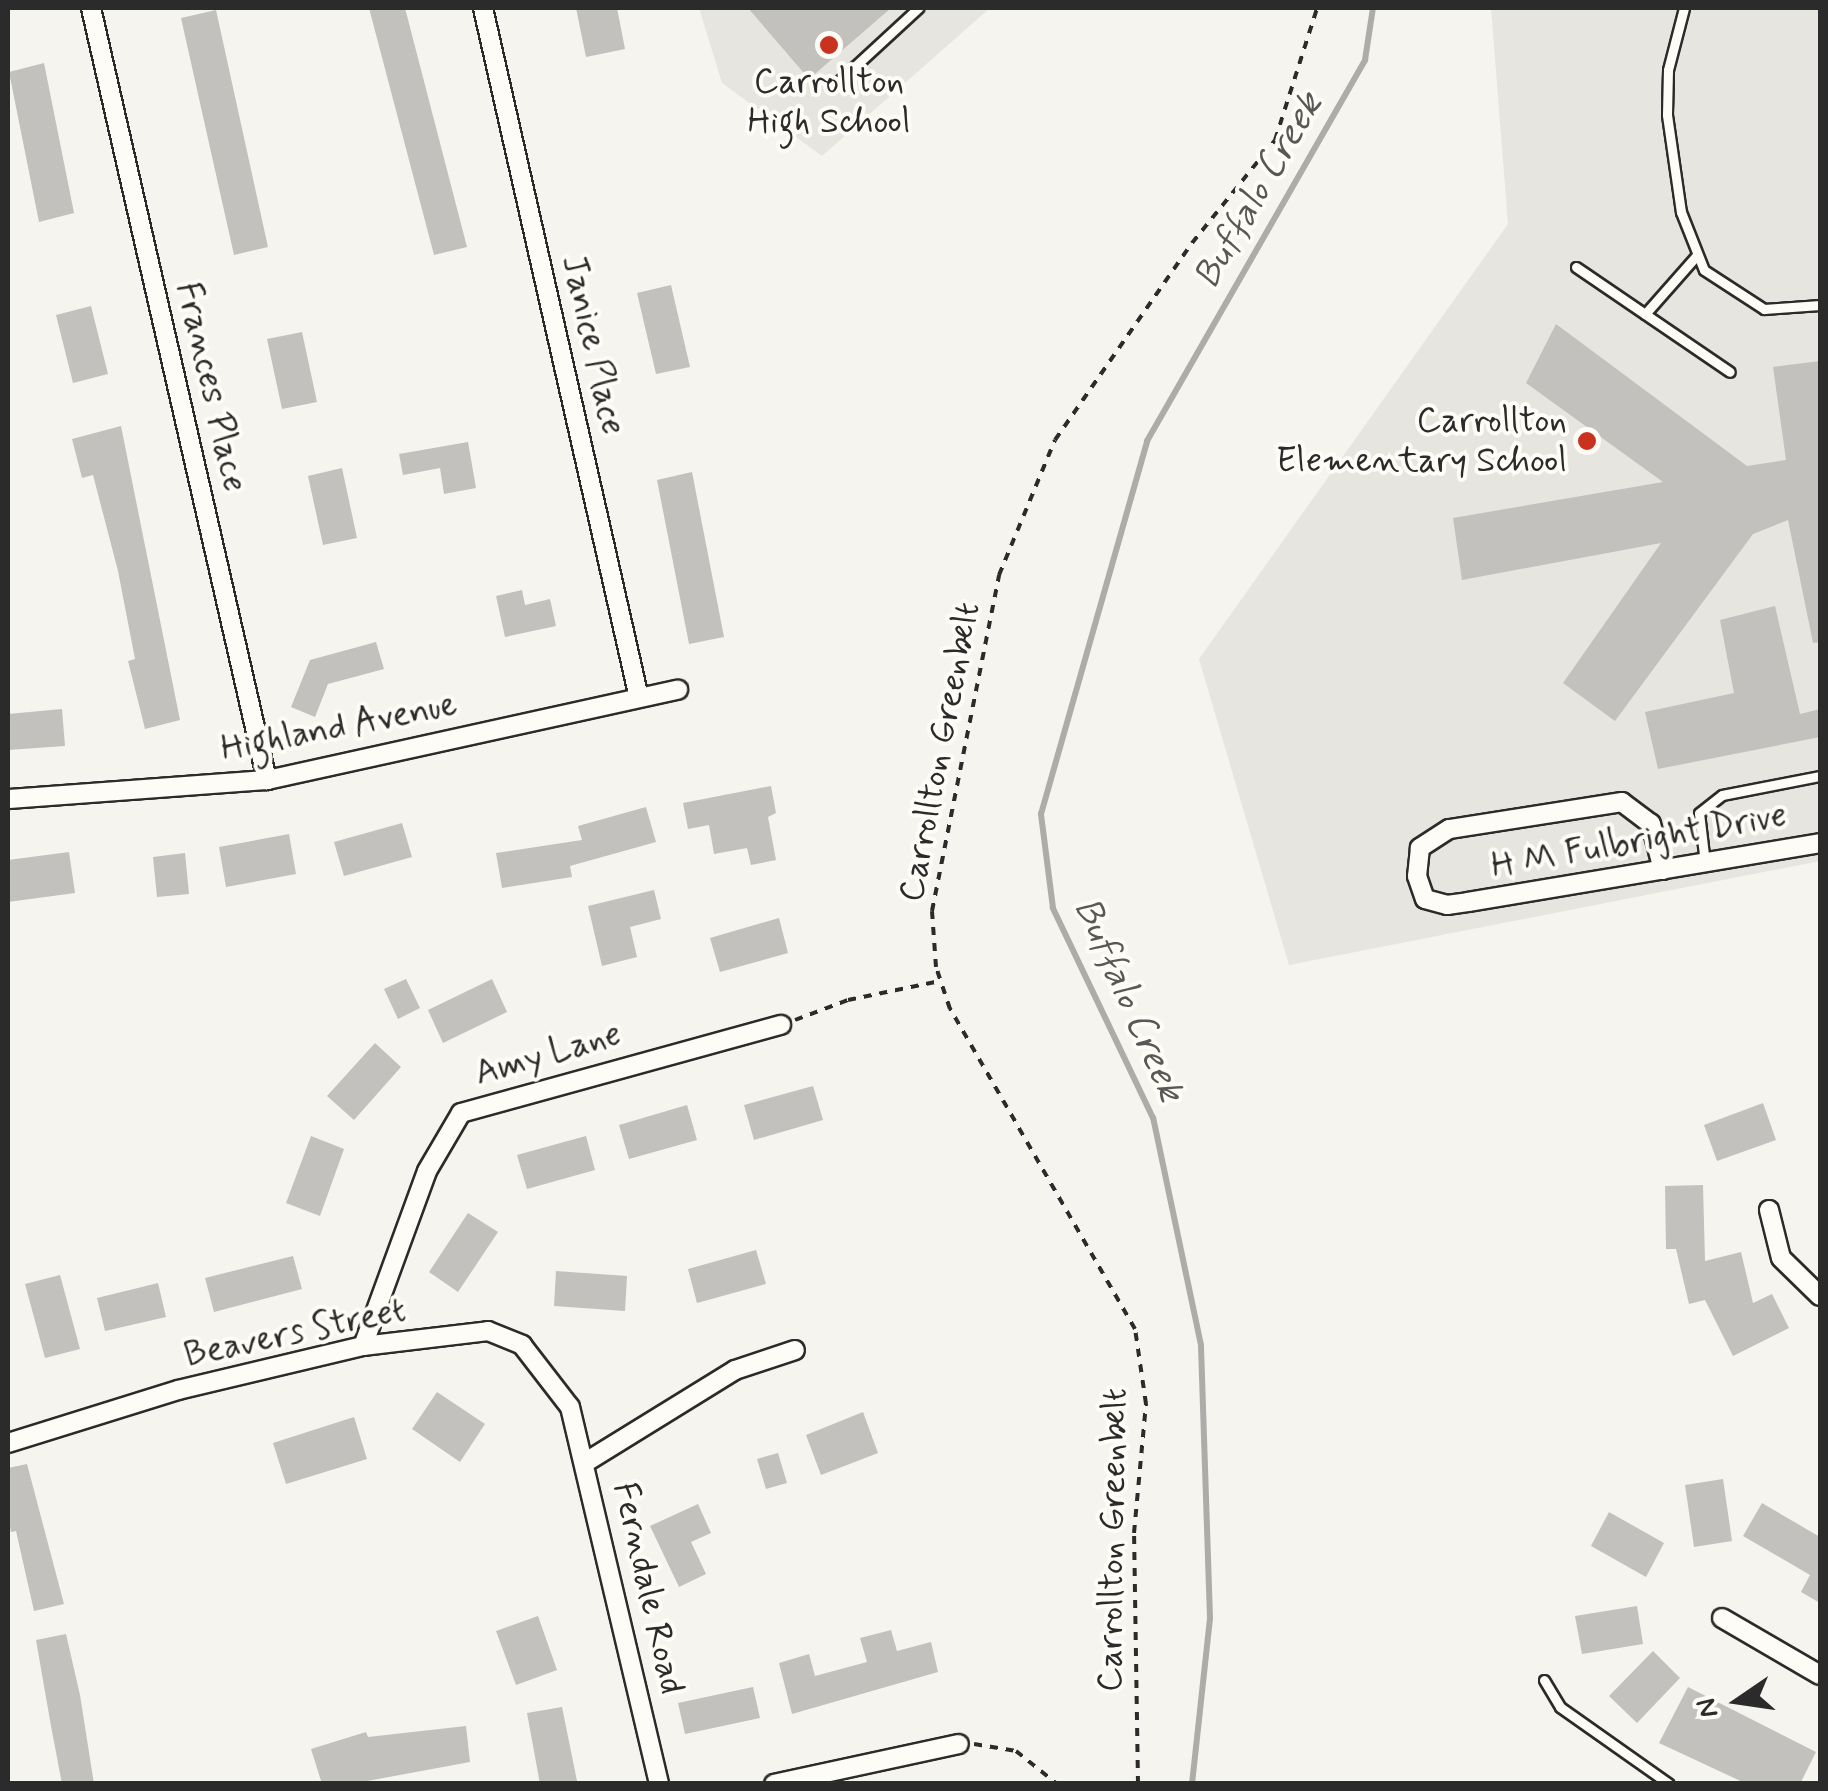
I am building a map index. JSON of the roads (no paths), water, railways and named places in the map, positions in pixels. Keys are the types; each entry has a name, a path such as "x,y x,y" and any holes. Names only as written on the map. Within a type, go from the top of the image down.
{"street":[{"name":"Frances Place","path":"91,8 267,780"},
{"name":"Janice Place","path":"483,8 639,698"},
{"name":"Highland Avenue","path":"8,798 267,780 678,690"},
{"name":"H M Fulbright Drive","path":"1663,870 1651,824 1639,810 1622,802 1589,804 1449,829 1420,848 1417,876 1425,899 1468,902 1663,870 1820,843"},
{"name":"Amy Lane","path":"363,1346 427,1171 461,1114 781,1025"},
{"path":"1768,1210 1781,1258 1820,1296"},
{"name":"Beavers Street","path":"8,1443 178,1390 363,1346 488,1331 522,1344 570,1407"},
{"path":"586,1462 735,1370 795,1350"},
{"name":"Ferndale Road","path":"570,1407 659,1784"},
{"path":"1722,1618 1820,1675"},
{"path":"774,1784 959,1744"}],"lane":[{"path":"839,81 918,8"},
{"path":"1684,8 1668,70 1667,115 1682,212 1704,270 1764,309 1820,305"},
{"path":"1645,314 1698,255"},
{"path":"1576,266 1730,372"},
{"path":"1706,862 1699,813 1722,795 1820,776"},
{"path":"1544,1680 1560,1707 1669,1784"}],"waterway":[{"name":"Buffalo Creek","path":"1192,1784 1210,1618 1201,1345 1153,1118 1053,908 1041,814 1147,441 1365,60 1373,8"}],"place":[{"name":"Carrollton High School","path":"829,45"},
{"name":"Carrollton Elementary School","path":"1587,441"}]}
